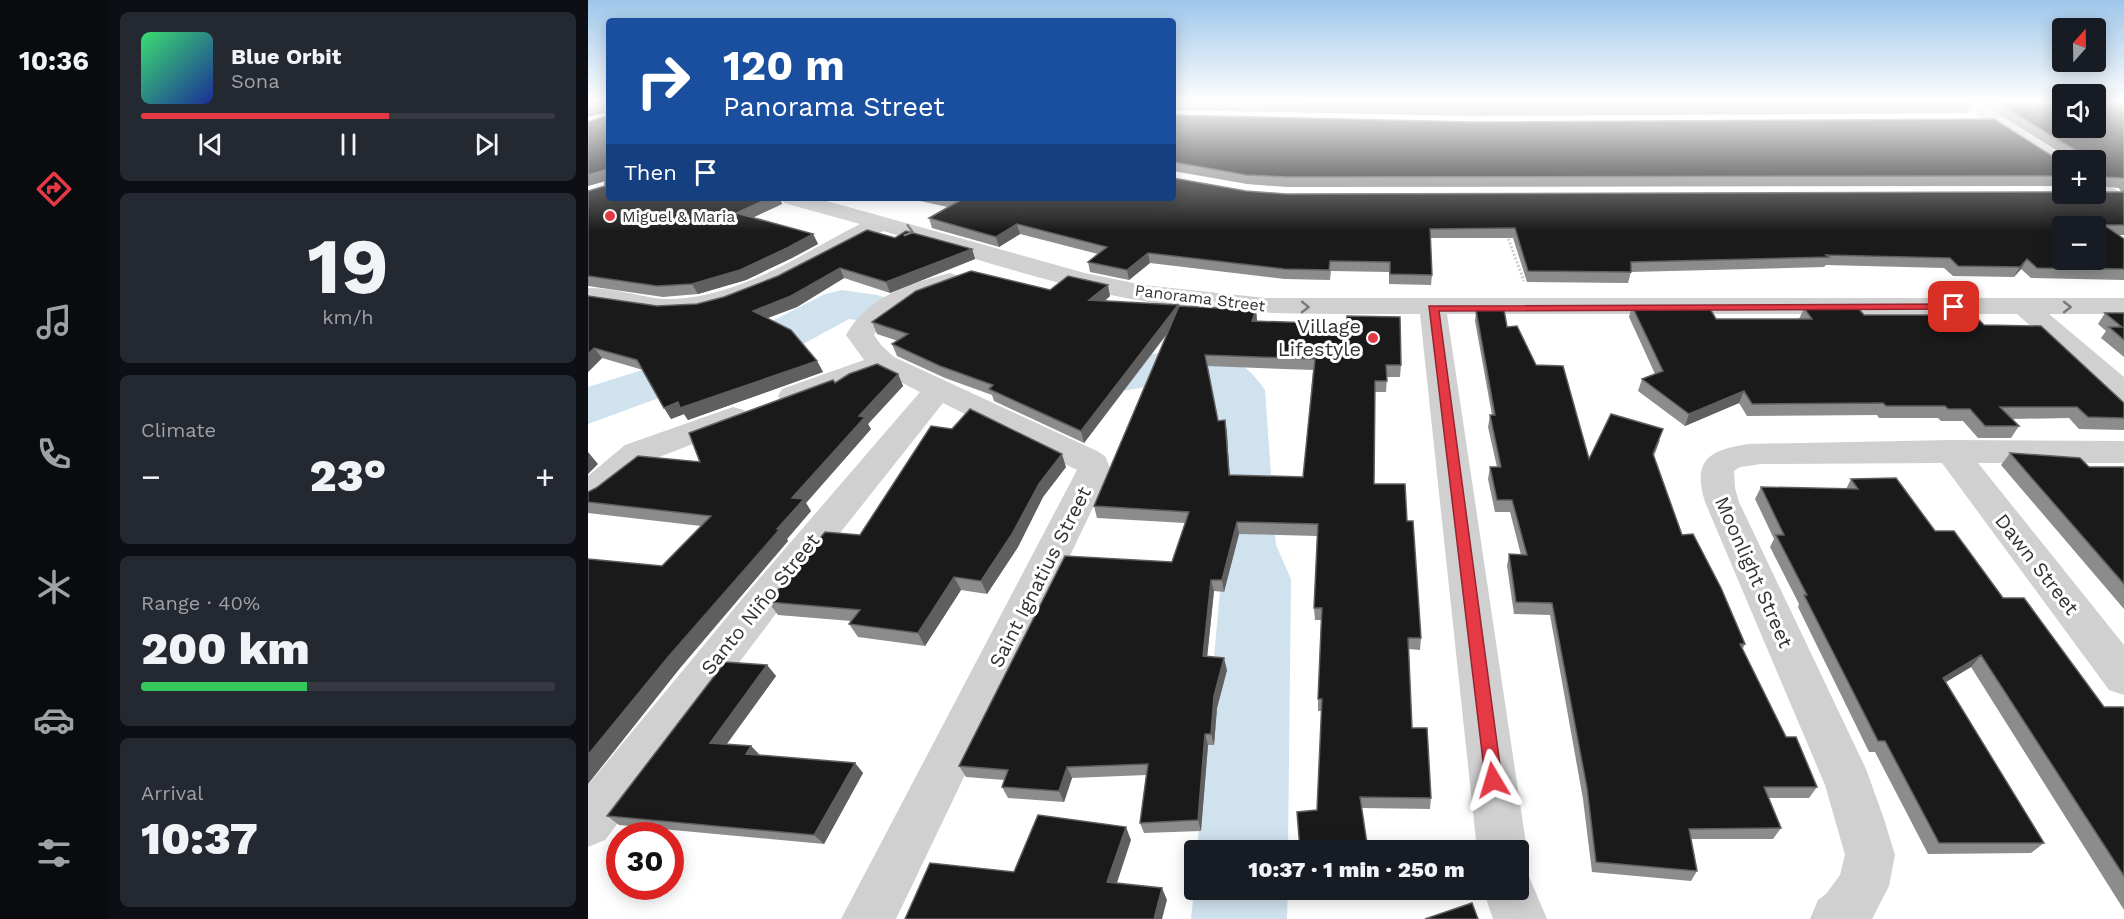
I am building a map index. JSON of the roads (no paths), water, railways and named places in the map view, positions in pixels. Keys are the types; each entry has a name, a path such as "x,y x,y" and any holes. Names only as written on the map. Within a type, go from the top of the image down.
{"street":[{"path":"2033,145 2052,157"},
{"name":"Panorama Street","path":"808,201 1006,259 1143,293 1266,306 1433,308 2124,306"},
{"path":"588,296 618,297 674,307 712,302 740,292 881,223"},
{"name":"Saint Ignatius Street","path":"868,919 1094,470 1093,464 1085,459 884,363 870,351 860,335 864,322 870,316 896,302 1006,259"},
{"path":"2025,307 2124,393"},
{"path":"1433,308 1501,840"},
{"path":"588,495 624,463 646,449 884,363"},
{"name":"Santo Niño Street","path":"588,823 674,710 781,577 939,389"},
{"name":"Dawn Street","path":"1950,451 2124,677"},
{"name":"Moonlight Street","path":"1837,919 1845,913 1863,886 1870,855 1849,785 1722,502 1715,483 1716,467 1721,461 1732,457 1761,453 2124,452"},
{"path":"1513,900 1520,919"}],"waterway":[{"path":"588,407 648,384 747,354 842,304 877,309 947,330"},
{"path":"1058,370 1097,379 1165,368 1212,368 1238,390 1243,545 1256,579 1243,840"},
{"path":"1239,919 1240,900"}],"place":[{"name":"Miguel & Maria","path":"610,216"},
{"name":"Village Lifestyle","path":"1373,338"}]}
